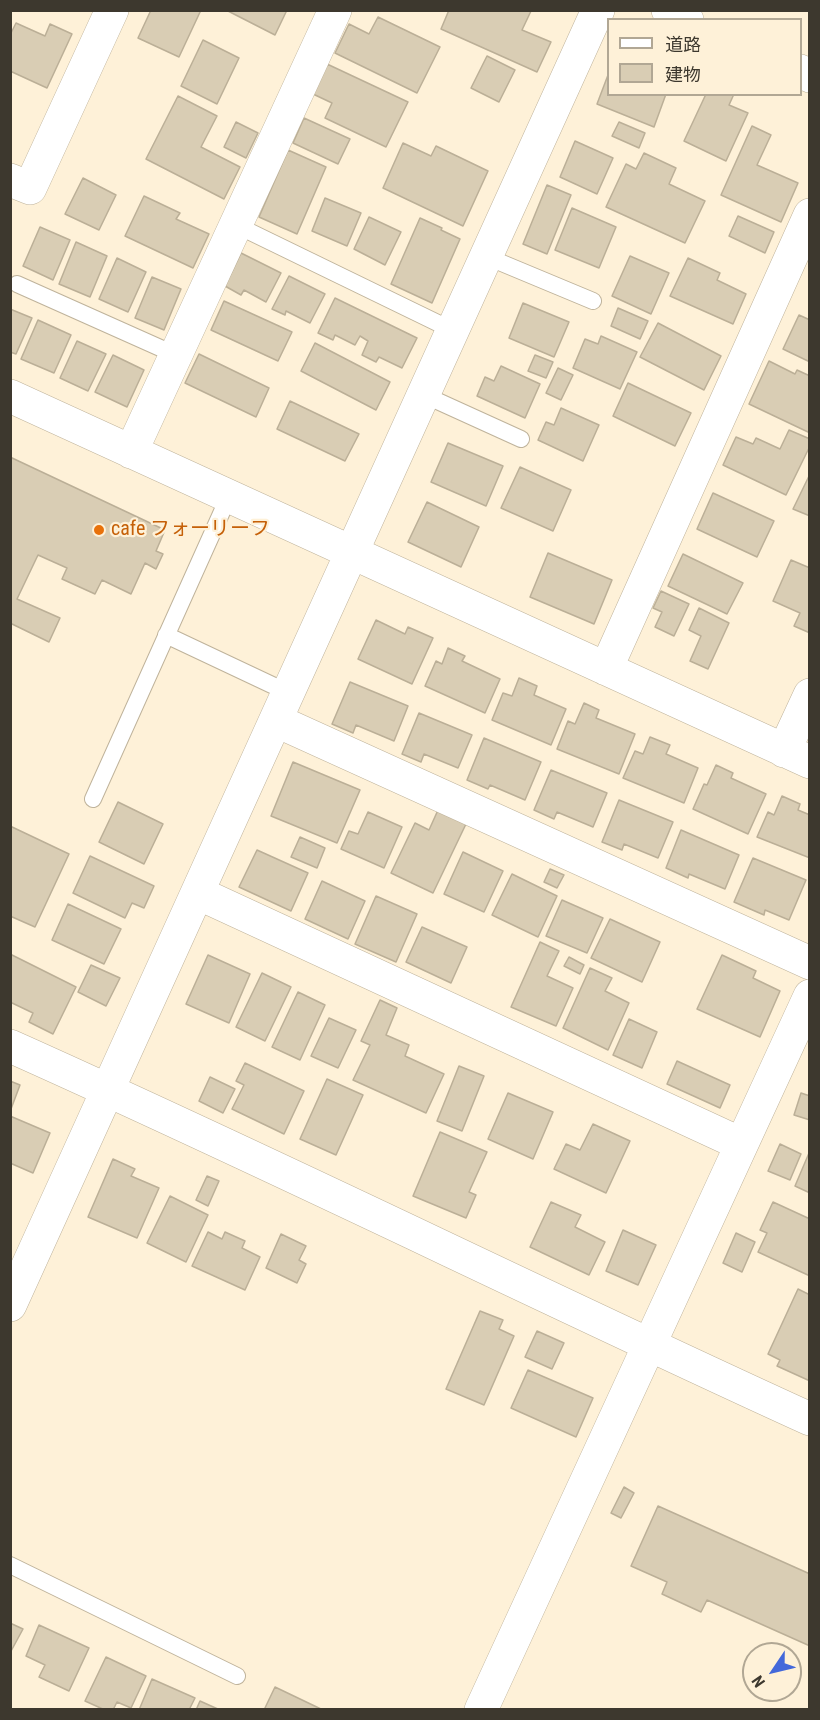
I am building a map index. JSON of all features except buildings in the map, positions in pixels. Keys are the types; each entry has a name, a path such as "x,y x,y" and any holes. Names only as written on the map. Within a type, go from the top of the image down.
{"street":[{"path":"10,180 30,188 112,10"},
{"path":"132,452 335,10"},
{"path":"10,1305 598,10"},
{"path":"668,10 683,18"},
{"path":"606,669 810,214"},
{"path":"10,396 797,756 810,695"},
{"path":"283,707 810,963"},
{"path":"198,893 741,1144"},
{"path":"482,1710 810,996"},
{"path":"10,1046 810,1419"}],"lane":[{"path":"236,225 452,330"},
{"path":"485,256 593,301"},
{"path":"17,285 176,355"},
{"path":"422,394 521,439"},
{"path":"93,799 229,496"},
{"path":"166,635 283,707"},
{"path":"10,1565 237,1676"}],"place":[{"name":"cafe フォーリーフ","path":"99,530"}]}
